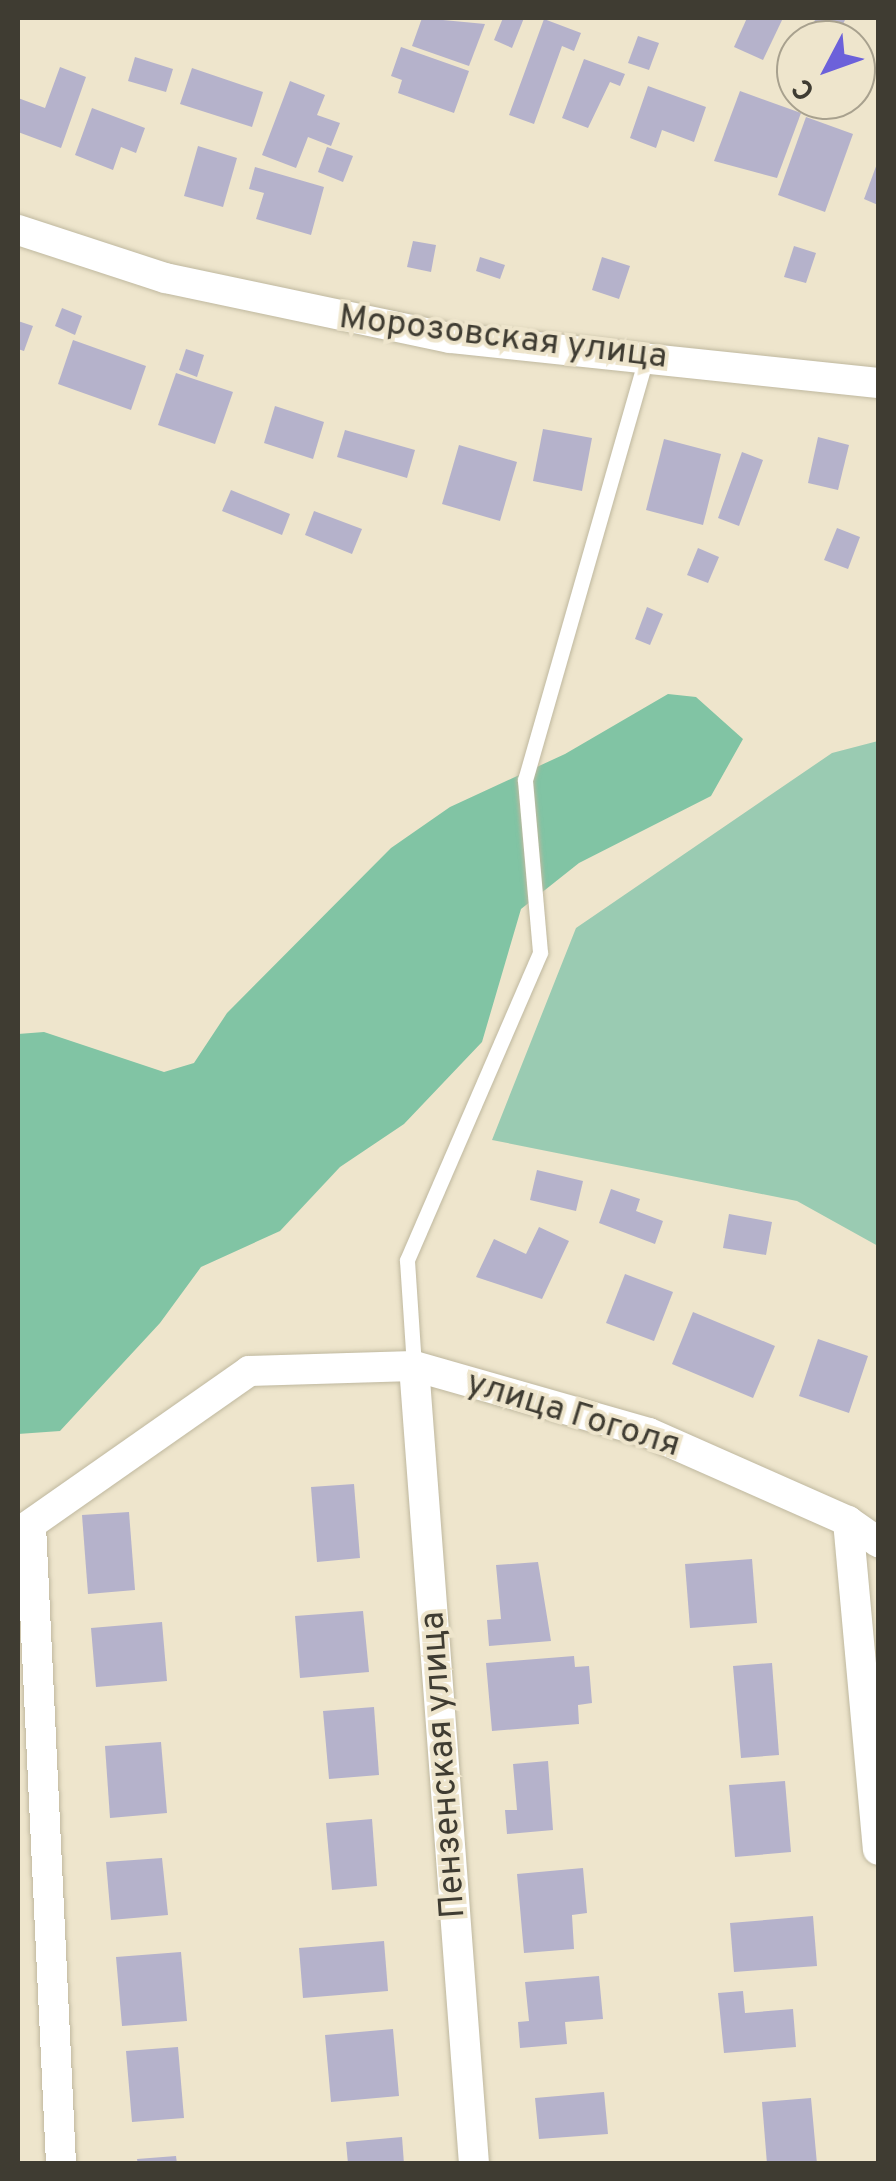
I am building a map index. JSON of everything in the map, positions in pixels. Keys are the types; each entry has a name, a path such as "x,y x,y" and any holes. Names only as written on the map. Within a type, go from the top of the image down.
{"street":[{"name":"Морозовская улица","path":"18,230 165,278 315,313 450,338 878,383"},
{"name":"улица Гоголя","path":"24,1529 249,1370 414,1366 648,1433 848,1521 878,1542"},
{"name":"Пензенская улица","path":"414,1366 474,2164"},
{"path":"848,1521 878,1850"},
{"path":"24,1529 61,2164"}],"lane":[{"path":"414,1366 407,1260 540,952 525,780 646,357"}],"green space":[{"path":"668,694 696,697 743,739 711,796 579,863 521,909 482,1042 404,1124 340,1167 280,1231 201,1267 160,1323 60,1431 18,1434 18,1034 44,1032 164,1072 194,1063 227,1013 391,848 450,807 565,754"},
{"path":"878,741 878,1246 797,1201 492,1140 576,928 832,753"}],"building":[{"path":"422,18 485,24 469,66 412,46"},
{"path":"503,18 524,18 512,48 494,40"},
{"path":"747,18 783,18 776,20 776,33 763,60 734,47"},
{"path":"544,19 581,33 574,51 562,46 534,124 509,115"},
{"path":"638,36 659,43 649,70 628,63"},
{"path":"401,47 469,71 454,113 398,93 402,80 391,76"},
{"path":"135,57 173,69 166,92 128,81"},
{"path":"584,59 625,74 620,86 610,82 588,128 562,118"},
{"path":"60,67 86,77 61,148 18,132 18,98 45,108"},
{"path":"192,68 263,92 252,127 180,104"},
{"path":"290,81 325,95 317,115 340,123 331,146 308,137 296,168 262,155"},
{"path":"648,86 706,107 694,142 662,130 656,148 630,138"},
{"path":"740,91 776,104 776,120 798,120 777,178 714,161"},
{"path":"92,108 145,128 136,153 121,147 113,170 75,155"},
{"path":"805,120 853,134 825,212 778,195"},
{"path":"198,146 237,158 223,207 184,196"},
{"path":"327,147 353,156 343,182 318,172"},
{"path":"878,161 878,205 864,199"},
{"path":"255,167 324,187 311,235 256,219 264,193 249,189"},
{"path":"413,241 436,245 431,272 407,267"},
{"path":"794,246 816,253 806,283 784,277"},
{"path":"480,257 505,265 500,279 476,271"},
{"path":"602,257 630,266 619,299 592,290"},
{"path":"62,308 82,316 75,335 55,326"},
{"path":"18,321 33,326 24,351 18,349"},
{"path":"73,340 146,366 131,410 58,384"},
{"path":"186,349 204,355 197,377 179,370"},
{"path":"176,373 233,392 215,444 158,425"},
{"path":"275,406 324,422 313,459 264,443"},
{"path":"543,429 592,438 582,491 533,481"},
{"path":"345,430 415,450 407,478 337,457"},
{"path":"818,437 849,445 838,490 808,483"},
{"path":"664,439 721,454 703,525 646,510"},
{"path":"459,445 517,462 500,521 442,504"},
{"path":"742,452 763,460 739,526 718,518"},
{"path":"231,490 290,514 282,535 222,511"},
{"path":"314,511 362,529 352,554 305,535"},
{"path":"837,528 860,537 848,569 824,560"},
{"path":"698,548 719,557 708,583 687,575"},
{"path":"647,607 663,614 650,645 635,639"},
{"path":"537,1170 583,1181 576,1211 530,1200"},
{"path":"611,1189 640,1199 636,1211 663,1221 655,1244 599,1223"},
{"path":"729,1214 772,1222 766,1255 723,1248"},
{"path":"539,1227 569,1241 542,1299 476,1277 494,1239 526,1254"},
{"path":"625,1274 673,1292 654,1341 606,1323"},
{"path":"693,1312 775,1346 753,1398 672,1364"},
{"path":"818,1339 868,1356 849,1413 799,1396"},
{"path":"354,1484 360,1558 317,1562 311,1487"},
{"path":"129,1512 135,1590 88,1594 82,1515"},
{"path":"752,1559 757,1623 690,1628 685,1564"},
{"path":"538,1562 551,1641 489,1646 487,1620 501,1619 496,1565"},
{"path":"363,1611 369,1672 300,1678 295,1616"},
{"path":"162,1622 167,1681 96,1687 91,1628"},
{"path":"574,1656 575,1667 589,1666 592,1703 578,1705 579,1724 492,1731 486,1663"},
{"path":"772,1663 779,1755 741,1758 733,1666"},
{"path":"374,1707 379,1775 329,1779 323,1711"},
{"path":"161,1742 167,1813 110,1818 105,1746"},
{"path":"548,1761 553,1830 507,1834 505,1810 517,1810 513,1764"},
{"path":"785,1781 791,1852 735,1857 729,1785"},
{"path":"372,1819 377,1886 332,1890 326,1823"},
{"path":"162,1858 168,1915 111,1920 106,1862"},
{"path":"583,1868 587,1913 572,1915 574,1949 524,1953 517,1874"},
{"path":"813,1916 817,1966 734,1972 730,1923"},
{"path":"384,1941 388,1991 303,1998 299,1948"},
{"path":"181,1952 187,2021 122,2026 116,1957"},
{"path":"599,1976 603,2019 565,2022 567,2044 520,2048 518,2022 529,2021 525,1982"},
{"path":"743,1991 745,2013 793,2009 796,2047 724,2053 718,1993"},
{"path":"393,2029 399,2096 331,2102 325,2035"},
{"path":"178,2047 184,2118 132,2122 126,2051"},
{"path":"604,2092 608,2134 539,2139 535,2098"},
{"path":"811,2098 817,2164 767,2164 762,2102"},
{"path":"402,2137 404,2164 348,2164 346,2142"},
{"path":"176,2156 177,2164 138,2164 137,2159"}]}
